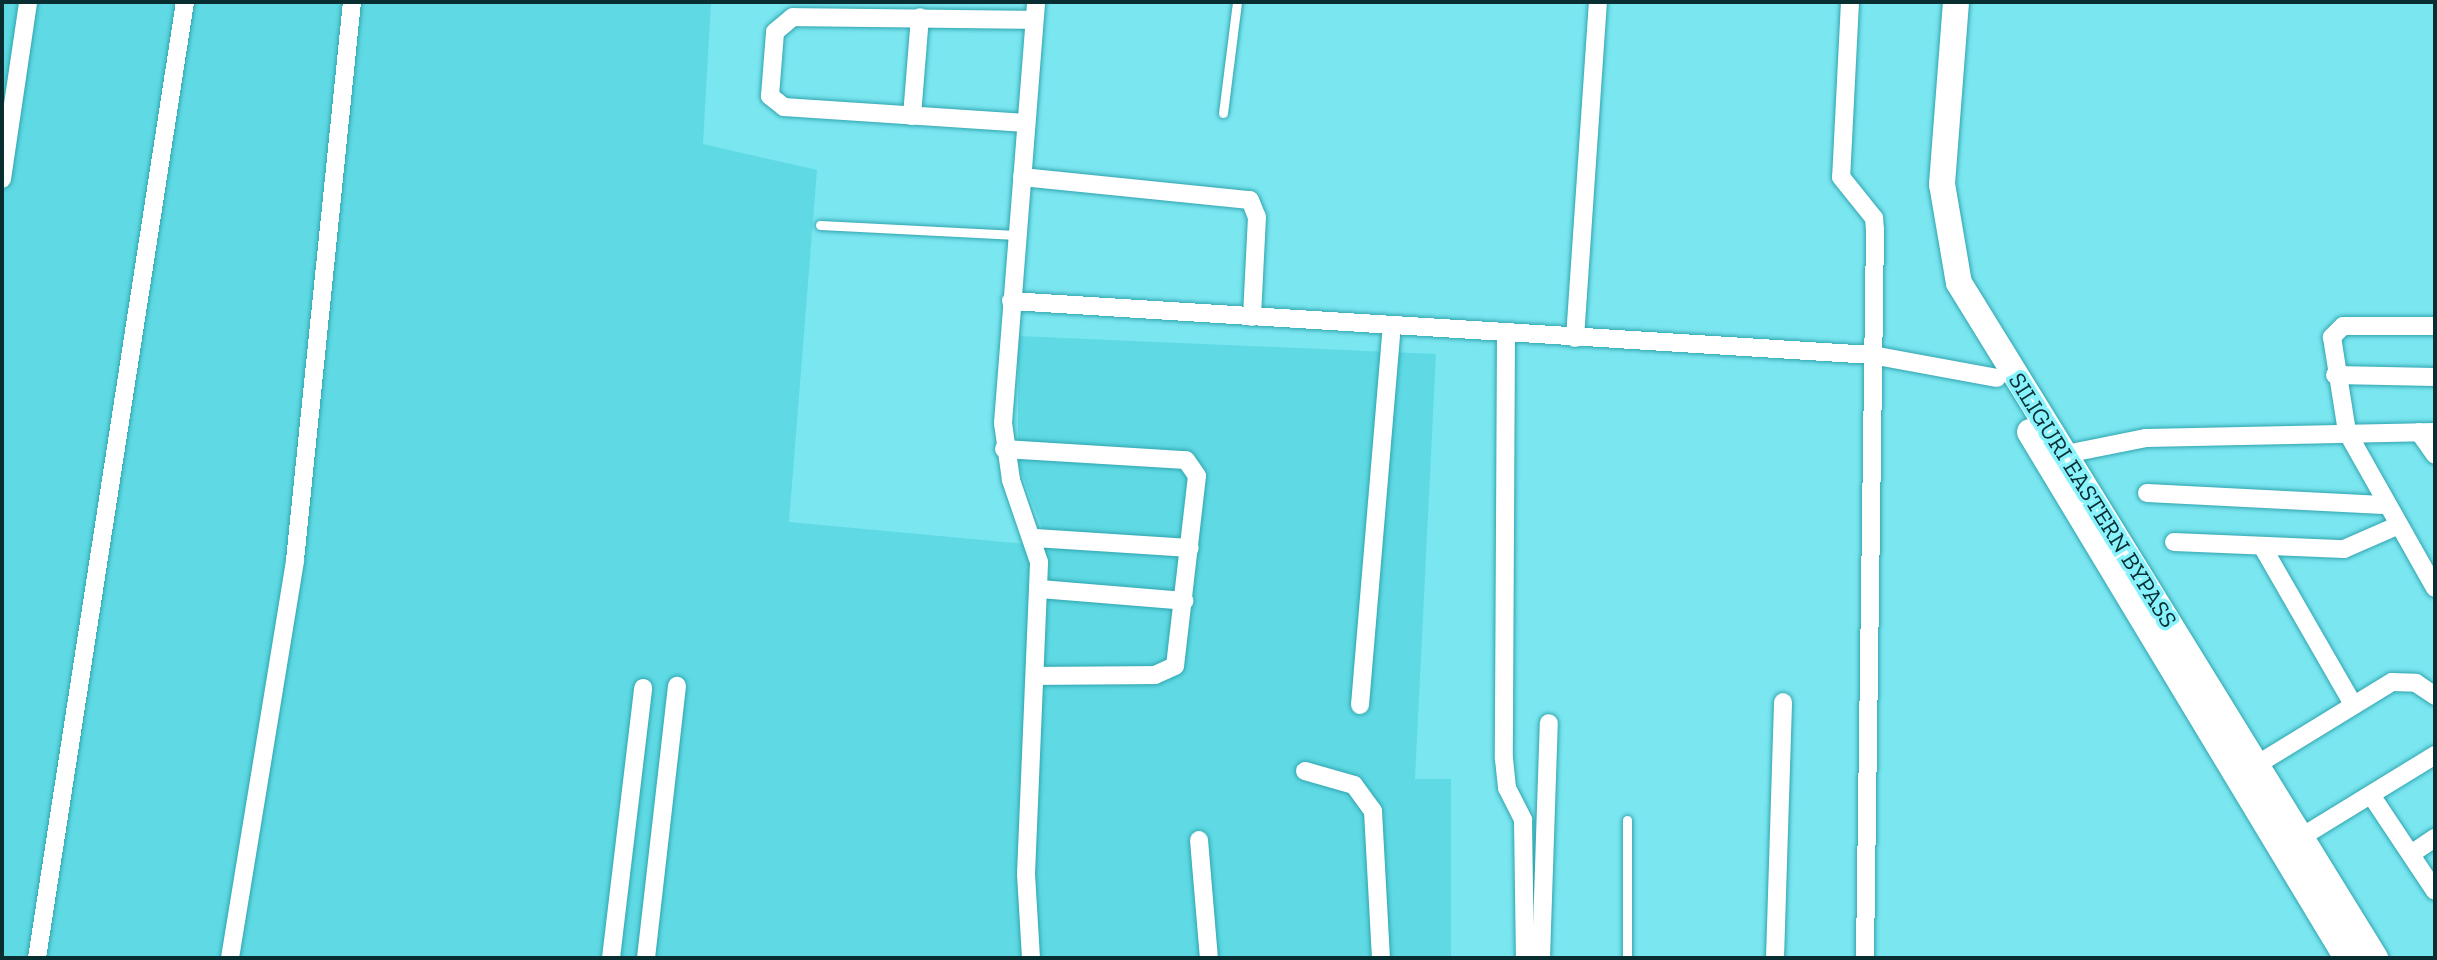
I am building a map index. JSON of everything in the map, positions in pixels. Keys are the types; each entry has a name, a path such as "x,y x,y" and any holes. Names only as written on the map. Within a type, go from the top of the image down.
{"main road":[{"name":"SILIGURI EASTERN BYPASS","path":"1937,2 1929,237 1946,292 2347,958"},
{"name":"SILIGURI EASTERN BYPASS","path":"1956,2 1942,184 1950,252 1959,283 2259,764 2375,958"}],"street":[{"path":"2,179 28,2"},
{"path":"37,958 185,2"},
{"path":"230,958 295,560 352,2"},
{"path":"1575,338 1598,2"},
{"path":"1850,2 1840,163 1848,190 1874,218 1865,958"},
{"path":"1026,123 784,107 770,96 781,21 816,15 920,17 1035,11 1012,301 1004,449 1035,538 1040,589 1026,874 1031,958"},
{"path":"912,116 920,17"},
{"path":"1022,177 1250,200 1257,217 1252,317"},
{"path":"1012,301 1872,355 1997,378"},
{"path":"1360,705 1392,326"},
{"path":"2435,326 2336,328 2335,375 2347,432 2435,588"},
{"path":"1506,334 1504,759 1507,788 1523,820 1525,958"},
{"path":"2335,375 2435,377"},
{"path":"2066,454 2109,441 2347,432 2427,432 2435,455"},
{"path":"1004,449 1193,462 1197,476 1180,655 1167,673 1037,676"},
{"path":"2147,494 2388,505"},
{"path":"2174,542 2344,549 2399,525"},
{"path":"1035,538 1190,548"},
{"path":"2262,546 2353,704"},
{"path":"1040,589 1185,601"},
{"path":"2259,764 2392,682 2416,683 2435,696"},
{"path":"646,958 677,686"},
{"path":"611,958 643,688"},
{"path":"1775,958 1783,702"},
{"path":"1541,958 1549,723"},
{"path":"2303,836 2435,755"},
{"path":"1305,771 1354,785 1373,811 1381,958"},
{"path":"2371,794 2435,891"},
{"path":"2411,854 2435,838"},
{"path":"1199,841 1209,958"}],"lane":[{"path":"1223,113 1237,2"},
{"path":"820,225 1017,235"},
{"path":"1627,820 1627,958"}],"shaded area":[{"path":"2,2 711,2 703,144 817,170 789,522 1049,546 1018,464 1018,336 1436,354 1415,779 1451,779 1451,958 2,958"}]}
